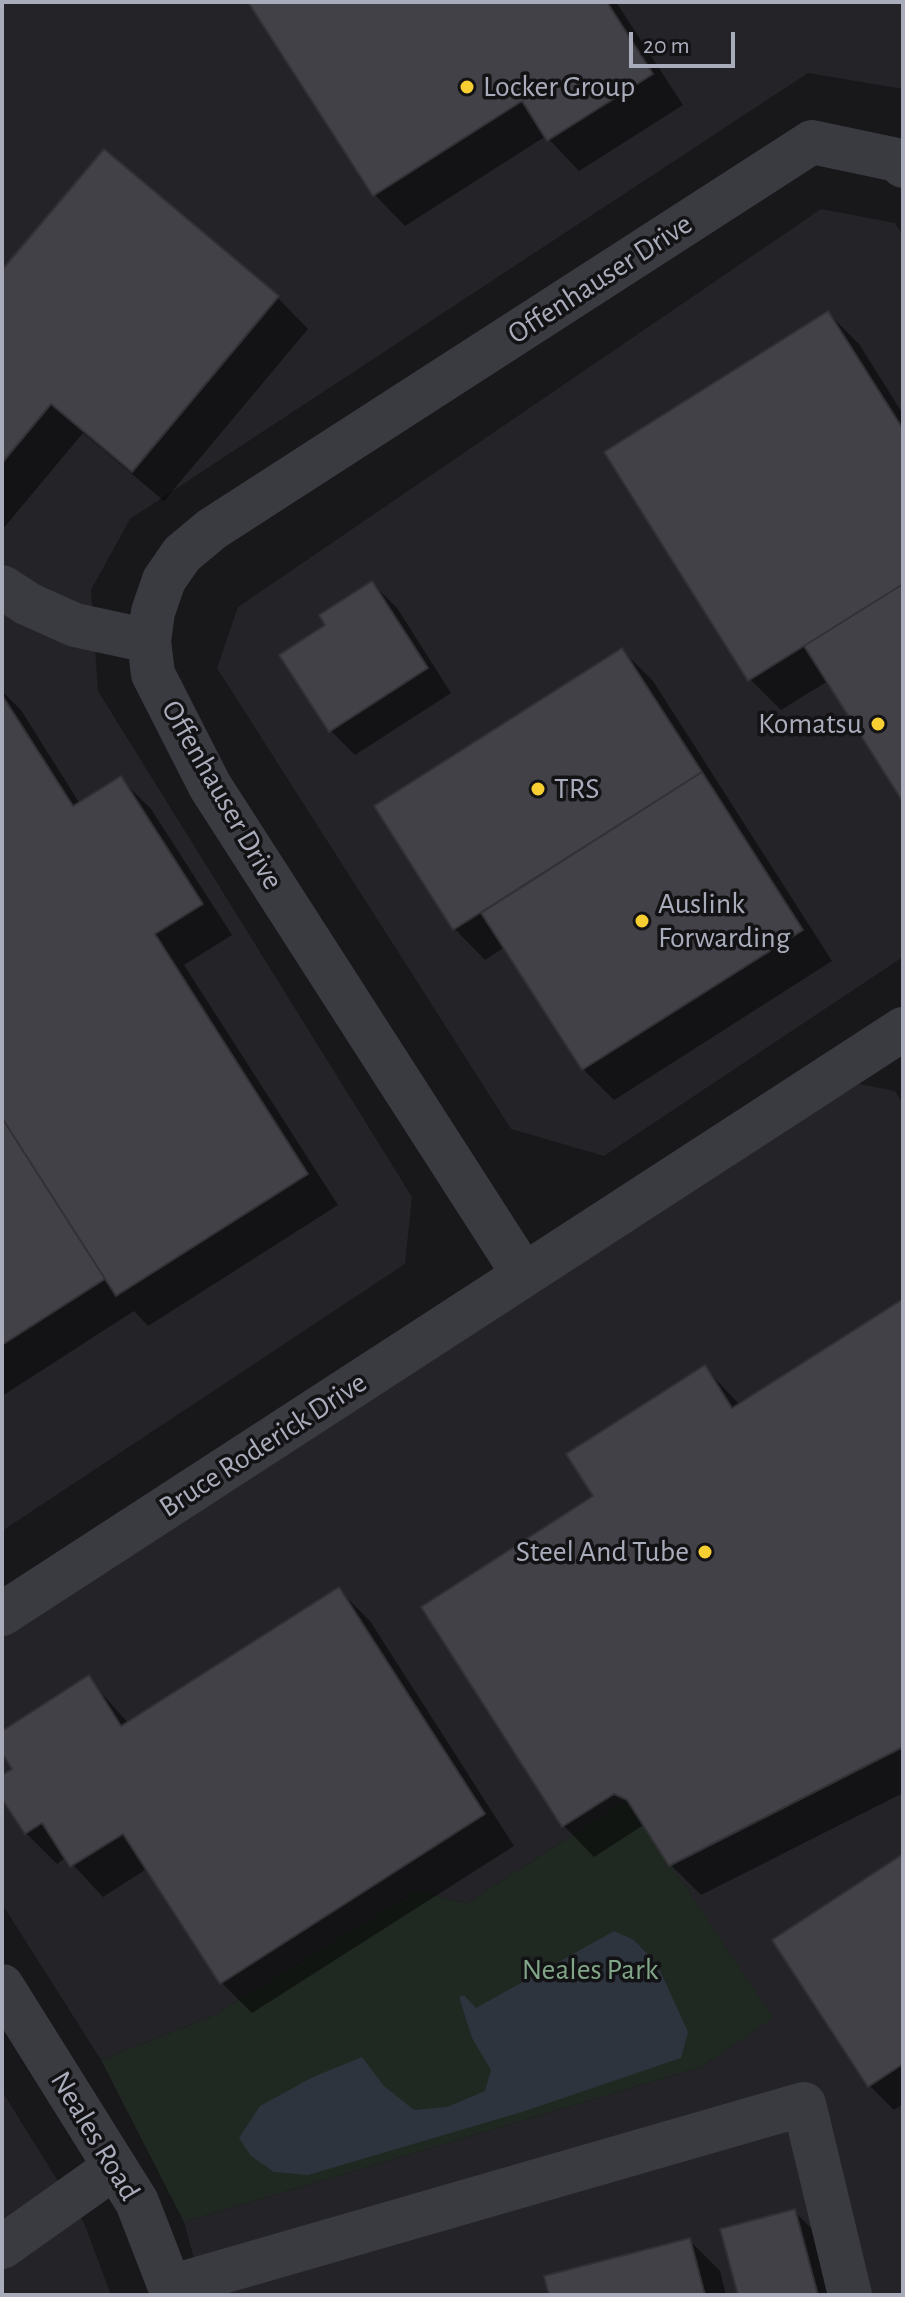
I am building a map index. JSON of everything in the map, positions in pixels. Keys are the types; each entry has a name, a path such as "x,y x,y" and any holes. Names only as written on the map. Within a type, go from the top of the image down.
{"street":[{"name":"Offenhauser Drive","path":"524,1275 210,786 153,674 149,641 153,612 164,580 182,554 212,529 812,142 897,160 903,166"},
{"path":"2,587 28,604 75,625 149,641"},
{"path":"524,1275 903,1029"},
{"name":"Bruce Roderick Drive","path":"2,1614 524,1275"},
{"name":"Neales Road","path":"2,1986 137,2202 171,2291"},
{"path":"171,2291 804,2104 850,2295"},
{"path":"2,2247 115,2167"}],"shaded area":[{"path":"2,2 903,2 903,89 808,73 130,519 91,590 98,691 412,1197 405,1264 2,1531"},
{"path":"821,209 895,223 903,236 903,957 604,1156 511,1129 217,668 238,607"},
{"path":"835,1079 895,1091 903,1104 903,2295 204,2295 184,2222 701,2067 772,2018 627,1800 467,1903 416,1891 215,2015 101,2060 2,1904 2,1615"},
{"path":"614,1931 634,1940 657,1964 688,2032 681,2058 522,2112 308,2175 274,2172 251,2156 239,2138 260,2106 313,2077 362,2057 384,2086 414,2110 447,2107 485,2091 491,2070 472,2038 459,1997 464,1995 476,2008"},
{"path":"2,2091 84,2223 111,2295 2,2295"}],"green space":[{"name":"Neales Park","path":"627,1800 773,2018 701,2067 184,2222 101,2060 215,2015 416,1891 467,1903"}],"building":[{"name":"Locker Group","path":"248,2 607,2 653,74 547,141 522,101 373,196"},
{"path":"104,149 279,296 132,472 51,404 2,463 2,270"},
{"path":"828,311 903,429 903,584 748,681 604,452"},
{"path":"372,581 428,668 329,732 279,655 325,625 319,615"},
{"name":"Komatsu","path":"903,584 903,802 804,646"},
{"name":"TRS","path":"622,648 702,772 453,930 374,806"},
{"path":"2,695 73,806 121,776 203,904 155,934 308,1174 116,1296 2,1118"},
{"name":"Auslink Forwarding","path":"702,772 803,930 582,1070 481,913"},
{"path":"2,1118 105,1279 2,1345"},
{"name":"Steel And Tube","path":"903,1299 903,1747 669,1866 627,1800 614,1794 562,1827 421,1607 593,1496 566,1454 705,1365 732,1408"},
{"path":"339,1587 485,1814 220,1984 123,1834 70,1867 42,1823 25,1834 2,1799 2,1775 12,1769 2,1753 2,1731 89,1675 121,1726"},
{"path":"903,1854 903,2064 868,2087 772,1940"},
{"path":"795,2209 818,2295 738,2295 720,2229"},
{"path":"690,2238 705,2295 549,2295 544,2276"}],"place":[{"name":"Locker Group","path":"467,87"},
{"name":"Komatsu","path":"878,724"},
{"name":"TRS","path":"538,789"},
{"name":"Auslink Forwarding","path":"642,921"},
{"name":"Steel And Tube","path":"705,1552"}]}
